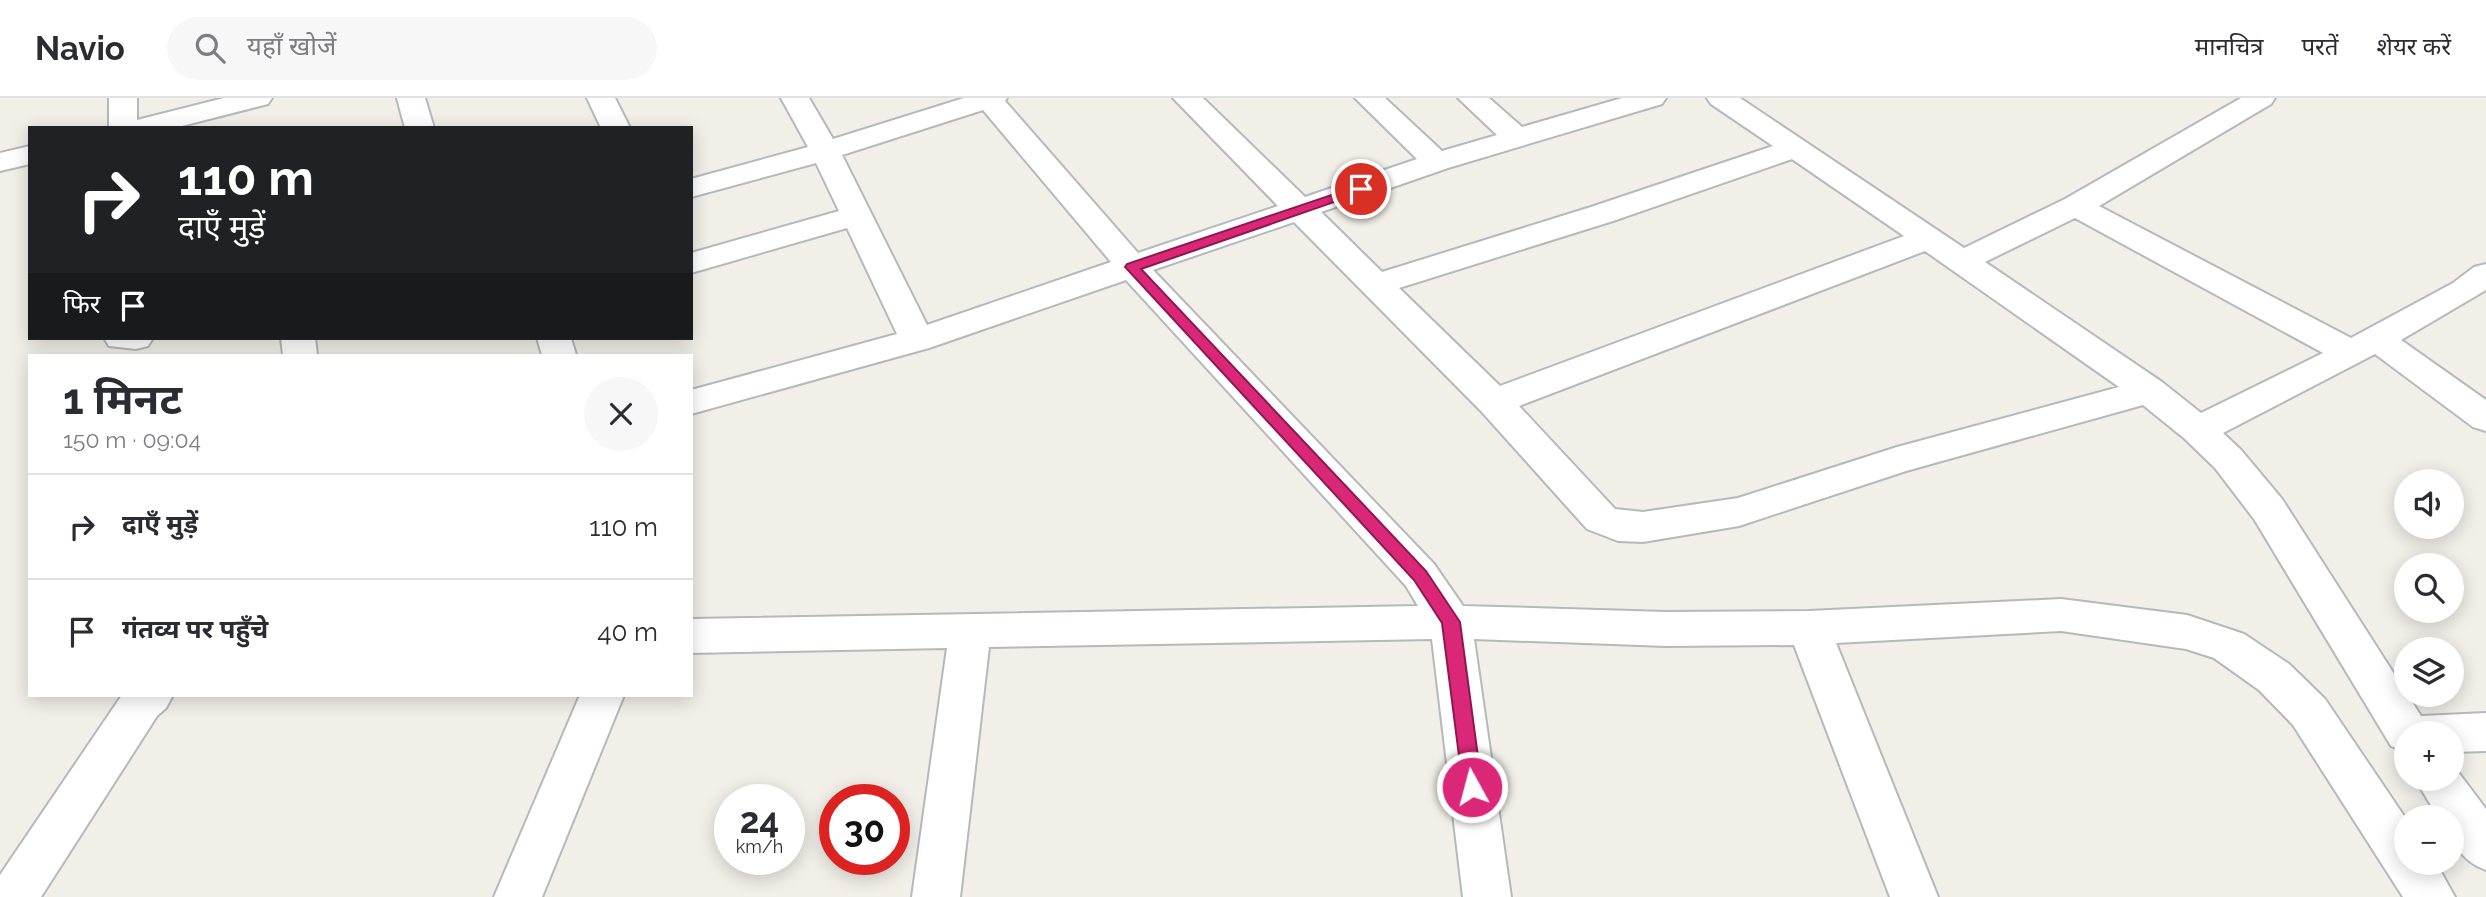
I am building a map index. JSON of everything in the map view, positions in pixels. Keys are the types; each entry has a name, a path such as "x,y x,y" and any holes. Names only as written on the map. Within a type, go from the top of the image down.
{"street":[{"path":"123,98 123,126"},
{"path":"155,126 212,119 258,98"},
{"path":"411,98 419,126"},
{"path":"600,98 615,126"},
{"path":"795,98 825,151 917,340"},
{"path":"693,187 825,151 990,98 1132,267 1420,575 1451,622 1487,897"},
{"path":"1186,98 1494,402 1601,519 1618,526 1643,527 1739,512 1897,460 2149,391"},
{"path":"1370,98 1437,162"},
{"path":"1472,98 1516,137"},
{"path":"1721,98 1962,261 2149,391 2199,430 2228,459 2268,509 2400,721"},
{"path":"1962,261 2076,206 2261,98"},
{"path":"693,401 917,340 1437,162 1635,100"},
{"path":"1377,284 1602,214 1793,149"},
{"path":"0,162 28,155"},
{"path":"2076,206 2364,346 2486,418"},
{"path":"693,262 856,216"},
{"path":"1494,402 1927,239"},
{"path":"2199,430 2364,346 2465,290 2486,274"},
{"path":"693,636 1451,622 1666,629 1809,628 2061,615 2187,632 2229,646 2274,677 2309,712 2394,841"},
{"path":"1809,628 1914,897"},
{"path":"936,897 970,631"},
{"path":"13,897 141,703 148,697"},
{"path":"518,897 602,697"},
{"path":"2464,732 2486,732"},
{"path":"2446,791 2486,848"},
{"path":"2416,875 2431,897"}],"route":[{"path":"1361,189 1132,267 1420,575 1451,622 1472,787"}]}
